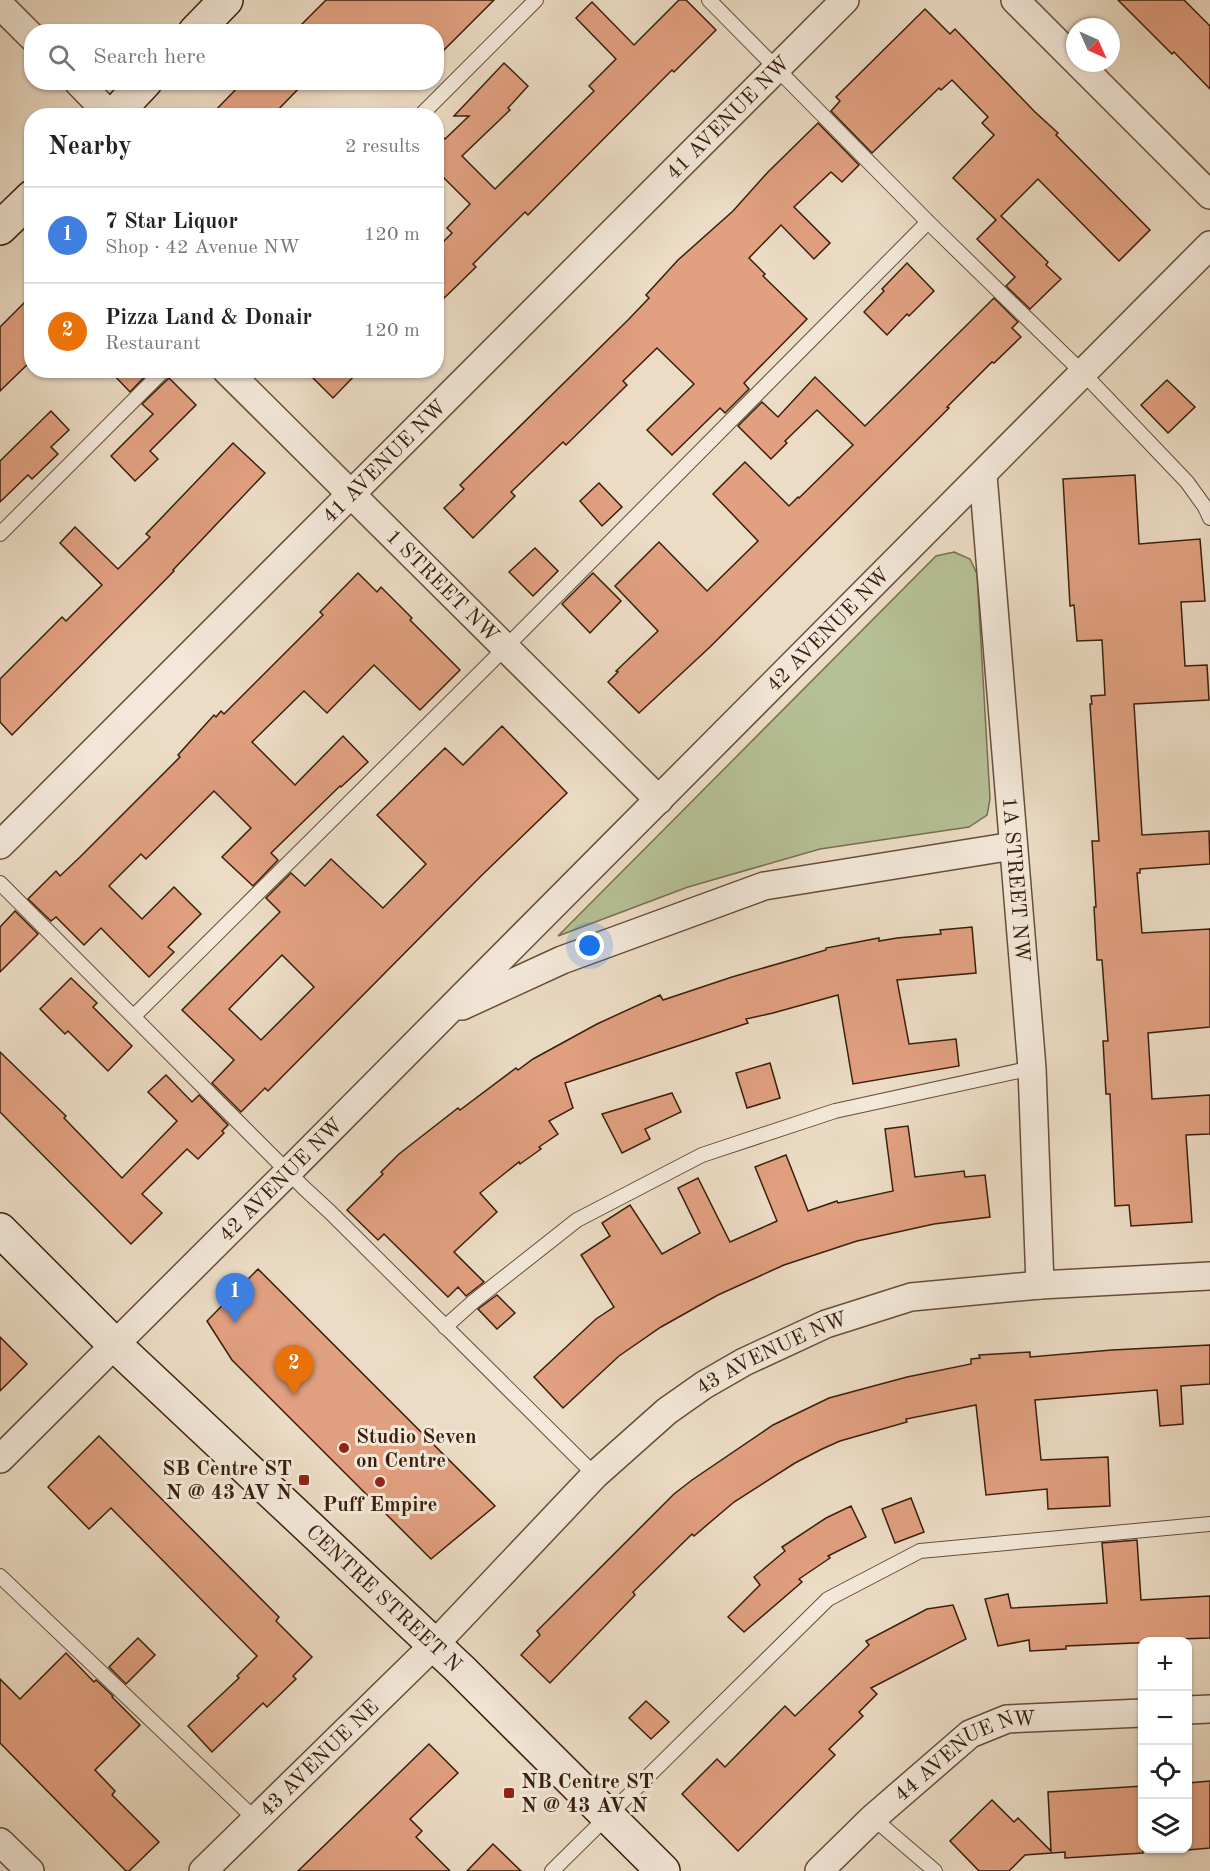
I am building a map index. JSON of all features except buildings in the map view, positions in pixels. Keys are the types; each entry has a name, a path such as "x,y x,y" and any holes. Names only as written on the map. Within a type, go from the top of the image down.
{"main road":[{"path":"203,24 226,0"},
{"path":"120,108 137,90"},
{"path":"0,228 24,204"},
{"name":"CENTRE STREET N","path":"0,1230 115,1345 460,1669 663,1871"}],"street":[{"name":"41 AVENUE NW","path":"0,845 845,0"},
{"path":"1015,0 1066,52"},
{"path":"0,5 24,29"},
{"path":"1086,72 1210,195"},
{"path":"86,90 104,108"},
{"name":"42 AVENUE NW","path":"0,1459 1084,374 1210,245"},
{"name":"1 STREET NW","path":"234,378 659,800"},
{"name":"1A STREET NW","path":"983,475 1032,1068 1040,1285"},
{"name":"42 AVENUE NW","path":"445,1015 562,960 764,886 1013,846"},
{"name":"43 AVENUE NW","path":"434,1645 595,1475 667,1411 704,1385 785,1342 826,1324 910,1297 1040,1285 1210,1276"},
{"name":"43 AVENUE NE","path":"203,1871 434,1645"},
{"path":"1192,1710 1210,1709"},
{"name":"44 AVENUE NW","path":"819,1871 873,1818 970,1734 1007,1719 1138,1713"},
{"path":"0,1842 30,1871"}],"lane":[{"path":"428,108 536,0"},
{"path":"709,0 928,222 1084,374 1187,482 1210,518"},
{"path":"134,1016 928,222"},
{"path":"0,534 156,378"},
{"path":"0,883 595,1475"},
{"path":"446,1327 472,1302 577,1220 702,1155 835,1111 1032,1068"},
{"path":"552,1871 607,1814 828,1599 920,1551 1210,1524"},
{"path":"0,1576 255,1820"},
{"path":"873,1818 936,1871"}],"green space":[{"path":"954,552 970,559 977,574 990,799 987,815 969,827 820,849 688,887 558,936 936,556"}],"place":[{"name":"7 Star Liquor","path":"235,1323"},
{"name":"Pizza Land & Donair","path":"294,1395"},
{"name":"Studio Seven on Centre","path":"344,1448"},
{"name":"SB Centre ST N @ 43 AV N","path":"304,1480"},
{"name":"Puff Empire","path":"380,1482"},
{"name":"NB Centre ST N @ 43 AV N","path":"509,1793"}]}
